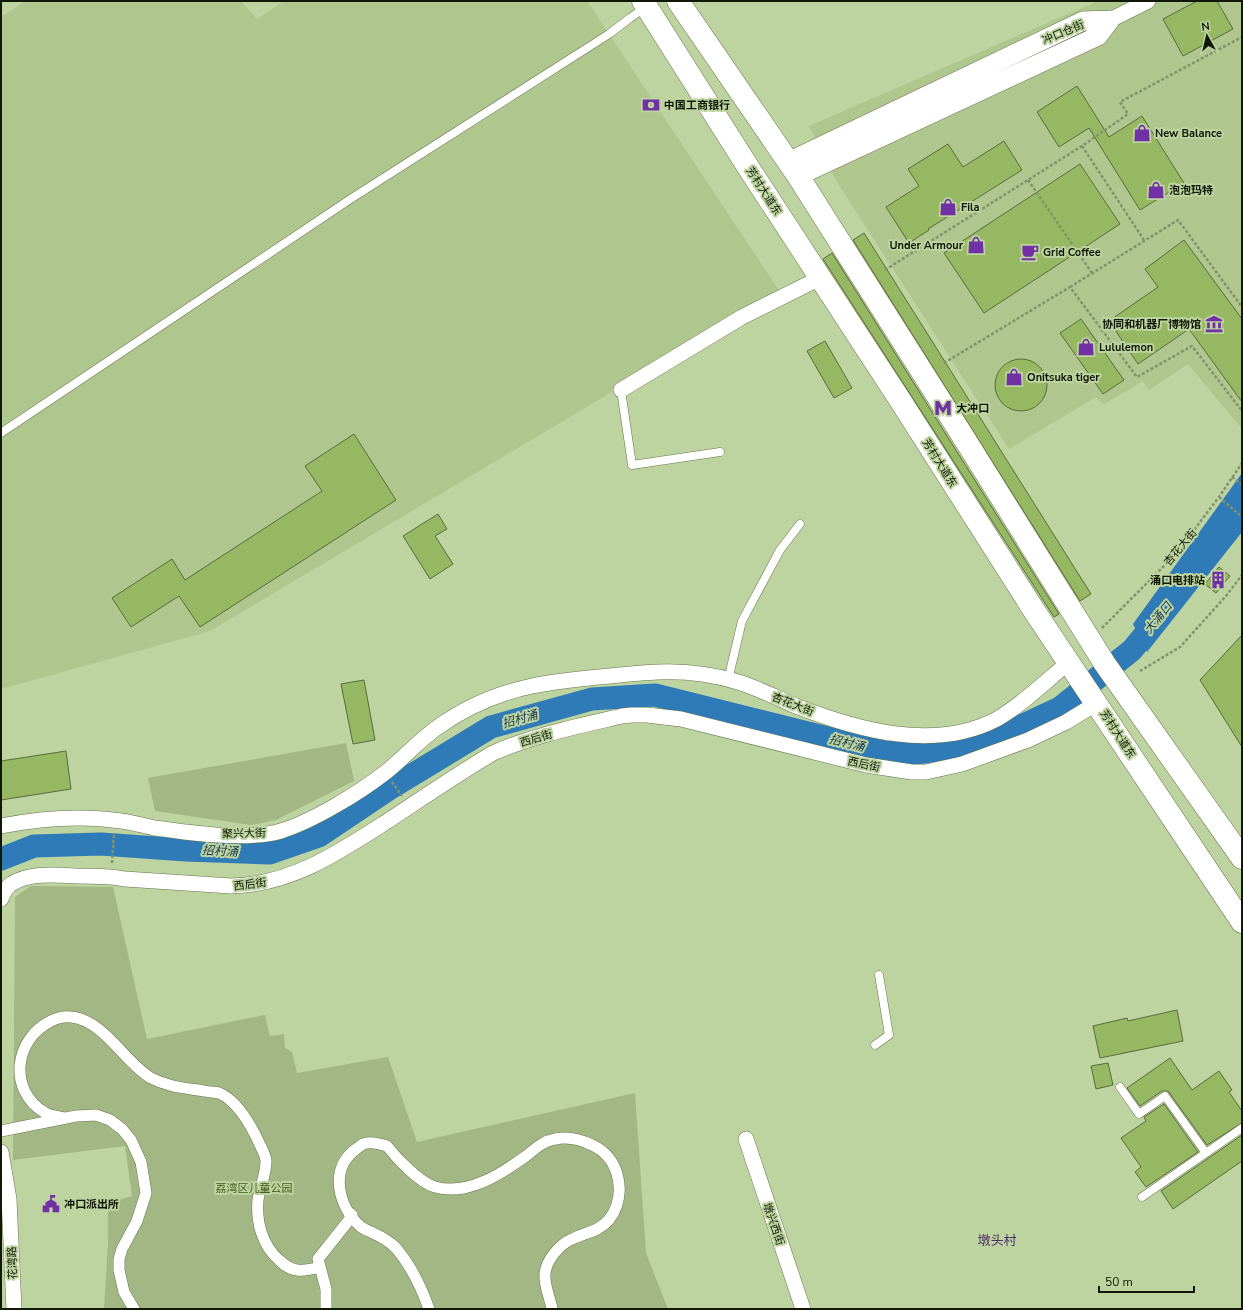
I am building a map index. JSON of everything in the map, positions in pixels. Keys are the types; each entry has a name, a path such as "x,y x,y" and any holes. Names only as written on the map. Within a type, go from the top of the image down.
{"highway":[{"path":"678,1 793,169 960,431 1110,671 1242,858"},
{"name":"芳村大道东","path":"645,4 748,167 900,400 992,545 1242,922"}],"street":[{"path":"1110,20 1148,1"},
{"name":"冲口仓街","path":"793,169 1098,36 1110,20"},
{"path":"621,390 742,317 820,278"},
{"name":"杏花大街","path":"497,696 534,685 629,674 679,672 701,674 745,685 832,719 868,729 915,736 933,735 965,731 995,720 1011,710 1069,662"},
{"name":"西后街","path":"1,900 3,893 9,885 19,880 31,877 54,875 110,876 125,879 246,886 292,875 307,869 338,852 493,753 511,746 581,726 632,715 660,716 681,719 866,765 912,772 926,772 962,764 1028,740 1066,722 1090,692"},
{"name":"聚兴大街","path":"1,826 31,821 80,817 123,821 152,827 209,834 257,835 279,832 297,825 352,795 385,772 436,728 475,705 497,696"},
{"path":"64,1118 45,1113 36,1106 27,1096 22,1086 20,1072 22,1053 27,1041 42,1026 57,1018 70,1016 91,1023 101,1031 133,1064 150,1078 169,1086 218,1093 233,1104 253,1130 266,1160 258,1200 260,1226 264,1242 270,1253 286,1267 297,1270 310,1270 320,1267"},
{"path":"1,1131 84,1114 96,1115 110,1120 122,1129 131,1140 141,1162 146,1193 137,1221 122,1249 119,1259 119,1270 124,1292 134,1309"},
{"path":"429,1309 420,1284 395,1248 386,1239 360,1227 342,1203 339,1175 344,1161 352,1152 364,1144 380,1144 387,1146 418,1178 434,1187 454,1189 487,1182 542,1144 554,1139 573,1138 582,1140 601,1149 608,1155 617,1174 619,1194 617,1204 607,1222 598,1228 570,1239 555,1254 548,1264 545,1274 546,1288 552,1309"},
{"name":"墩兴西街","path":"746,1139 803,1309"},
{"path":"1,1152 3,1169"},
{"name":"花湾路","path":"3,1169 11,1227 14,1309"},
{"path":"326,1309 327,1299 318,1259 352,1216 350,1213"}],"lane":[{"path":"1,433 352,198 609,34 645,4"},
{"path":"621,390 632,465 720,452"},
{"path":"728,680 742,621 780,550 800,524"},
{"path":"875,1045 889,1035 879,975"},
{"path":"1120,1087 1139,1114 1165,1096 1206,1153"},
{"path":"1142,1198 1242,1128"}],"path":[{"path":"885,270 1082,146 1128,114 1120,102 1242,37"},
{"path":"1082,146 1144,240"},
{"path":"1028,180 1092,273"},
{"path":"944,363 1178,220 1242,307"},
{"path":"1070,287 1137,377 1192,346 1242,411"},
{"name":"杏花大街","path":"1090,640 1111,621 1175,555 1242,463"},
{"path":"1232,477 1242,485"},
{"path":"1219,496 1242,517"},
{"path":"1140,671 1180,646 1226,596 1242,575"},
{"path":"385,772 410,806"},
{"path":"112,864 114,831"}],"shaded area":[{"path":"26,1 241,1 257,19 284,1 587,1 780,292 210,631 1,689 1,17"},
{"path":"1098,1 1242,1 1242,429 1188,364 1149,390 1143,381 1103,405 1096,397 1009,449 837,182 809,126"}],"green space":[{"path":"346,743 354,781 276,820 251,825 155,811 148,778"},
{"name":"荔湾区儿童公园","path":"31,886 113,887 147,1039 265,1015 270,1036 284,1034 285,1048 292,1052 297,1073 388,1057 417,1142 635,1093 646,1253 668,1309 104,1308 108,1242 108,1203 132,1196 125,1146 13,1160 15,897"}],"water":[{"name":"大涌口","path":"1242,473 1242,532 1147,652 1133,624"}],"building":[{"path":"1197,1 1217,1 1233,29 1183,56 1163,19"},
{"path":"1077,86 1109,137 1142,116 1184,183 1140,210 1089,128 1059,147 1037,112"},
{"path":"1004,141 1022,170 928,229 929,230 909,243 886,207 919,186 908,169 948,144 963,167"},
{"path":"1080,164 1120,224 984,313 944,253"},
{"path":"864,233 1091,594 1080,601 853,240"},
{"name":"协同和机器厂博物馆","path":"1184,240 1242,319 1242,402 1189,329 1138,364 1109,321 1158,287 1145,269"},
{"path":"832,253 1059,614 1054,617 823,259"},
{"path":"1081,319 1124,380 1103,394 1060,333"},
{"path":"825,341 852,388 834,398 807,351"},
{"path":"1016,359 1026,359 1040,366 1047,380 1047,390 1040,404 1026,411 1016,411 1006,407 999,400 995,390 995,380 999,370 1006,363"},
{"path":"354,434 396,500 200,627 179,596 131,627 112,598 172,559 185,580 322,491 305,466"},
{"path":"438,514 447,529 435,536 453,564 430,579 403,536"},
{"name":"涌口电排站","path":"1219,567 1230,576 1216,593 1205,584"},
{"path":"1242,635 1242,747 1200,680"},
{"path":"364,680 375,740 353,744 341,684"},
{"path":"66,751 71,789 1,800 1,761"},
{"path":"1177,1010 1183,1041 1100,1058 1093,1026 1127,1018 1128,1021"},
{"path":"1170,1058 1192,1090 1219,1071 1232,1090 1229,1092 1242,1111 1242,1123 1207,1145 1168,1091 1162,1091 1140,1106 1127,1088"},
{"path":"1108,1063 1113,1085 1096,1089 1091,1066"},
{"path":"1164,1104 1198,1152 1146,1187 1135,1172 1141,1167 1121,1138 1146,1121 1144,1117"},
{"path":"1242,1135 1242,1161 1173,1209 1161,1191"}],"waterway":[{"name":"招村涌","path":"1,859 34,846 101,844 186,850 270,853 319,836 389,789 491,727 592,699 655,695 884,752 918,753 985,743 1060,708 1132,650 1160,616"}],"place":[{"name":"中国工商银行","path":"651,105"},
{"name":"New Balance","path":"1142,133"},
{"name":"泡泡玛特","path":"1156,190"},
{"name":"Fila","path":"948,207"},
{"name":"Under Armour","path":"976,245"},
{"name":"Grid Coffee","path":"1030,252"},
{"name":"协同和机器厂博物馆","path":"1214,324"},
{"name":"Lululemon","path":"1086,347"},
{"name":"Onitsuka tiger","path":"1014,377"},
{"name":"大冲口","path":"943,408"},
{"name":"涌口电排站","path":"1218,580"},
{"name":"冲口派出所","path":"51,1204"}],"district":[{"name":"墩头村","path":"997,1240"}]}
